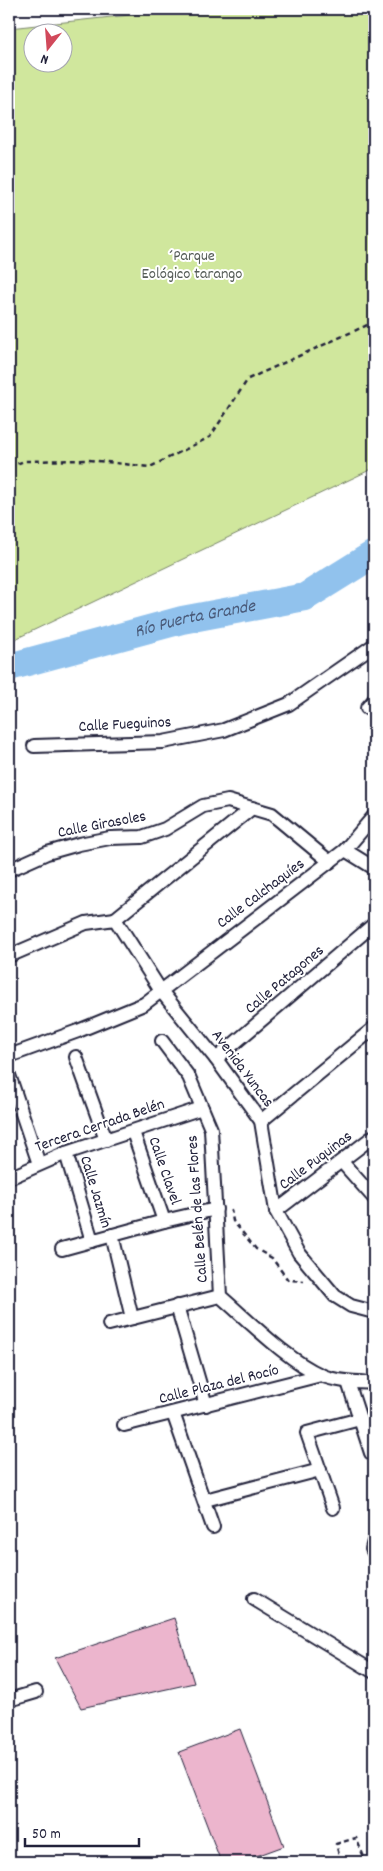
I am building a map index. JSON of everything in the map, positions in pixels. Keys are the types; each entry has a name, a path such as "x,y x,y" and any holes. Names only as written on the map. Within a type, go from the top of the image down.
{"street":[{"name":"Calle Fueguinos","path":"34,746 163,742 224,730 289,704 374,645"},
{"name":"Calle Girasoles","path":"9,870 46,853 110,838 142,836 165,829 203,806 228,801 272,814 330,862"},
{"path":"9,956 86,923 115,919 252,808"},
{"name":"Calle Calchaquíes","path":"9,1056 144,1004 345,850 374,816"},
{"path":"345,850 374,868"},
{"name":"Avenida Yuncas","path":"115,919 161,991 216,1059 261,1121 276,1211 299,1253 335,1296 351,1306 373,1310"},
{"name":"Calle Patagones","path":"216,1059 374,924"},
{"path":"261,1121 374,1028"},
{"name":"Calle Belén de las Flores","path":"162,1040 189,1077 210,1129 217,1213 220,1296 292,1357 321,1375 348,1382 374,1383"},
{"path":"76,1057 106,1140"},
{"path":"9,1075 39,1164"},
{"name":"Tercera Cerrada Belén","path":"9,1178 66,1153 202,1108"},
{"name":"Calle Clavel","path":"133,1132 164,1220"},
{"name":"Calle Puquinas","path":"276,1211 374,1136"},
{"name":"Calle Jazmín","path":"66,1153 92,1240"},
{"path":"342,1162 374,1198"},
{"path":"62,1249 164,1220 217,1213"},
{"path":"112,1235 132,1318"},
{"path":"109,1324 220,1296"},
{"path":"176,1306 206,1405"},
{"name":"Calle Plaza del Rocío","path":"124,1425 321,1375"},
{"path":"348,1382 371,1453 374,1452"},
{"path":"173,1413 213,1527"},
{"path":"333,1508 307,1433 360,1420"},
{"path":"205,1500 320,1470"},
{"path":"374,1541 374,1553"},
{"path":"254,1599 374,1672"},
{"path":"9,1700 36,1692"}],"path":[{"path":"9,467 24,461 89,460 150,467 210,437 248,379 374,322"},
{"path":"217,1213 231,1210 233,1221 256,1248 272,1258 288,1280 323,1283"},
{"path":"341,1862 336,1844 356,1838 366,1862"}],"green space":[{"name":"´Parque Eológico tarango","path":"186,9 374,9 374,468 9,642 9,28 22,27 22,72 72,72 72,22 65,22"}],"building":[{"path":"174,1618 194,1683 81,1708 55,1658"},
{"path":"240,1729 284,1846 240,1862 221,1862 179,1752"}],"waterway":[{"name":"Río Puerta Grande","path":"9,667 182,620 305,597 374,554"}]}
